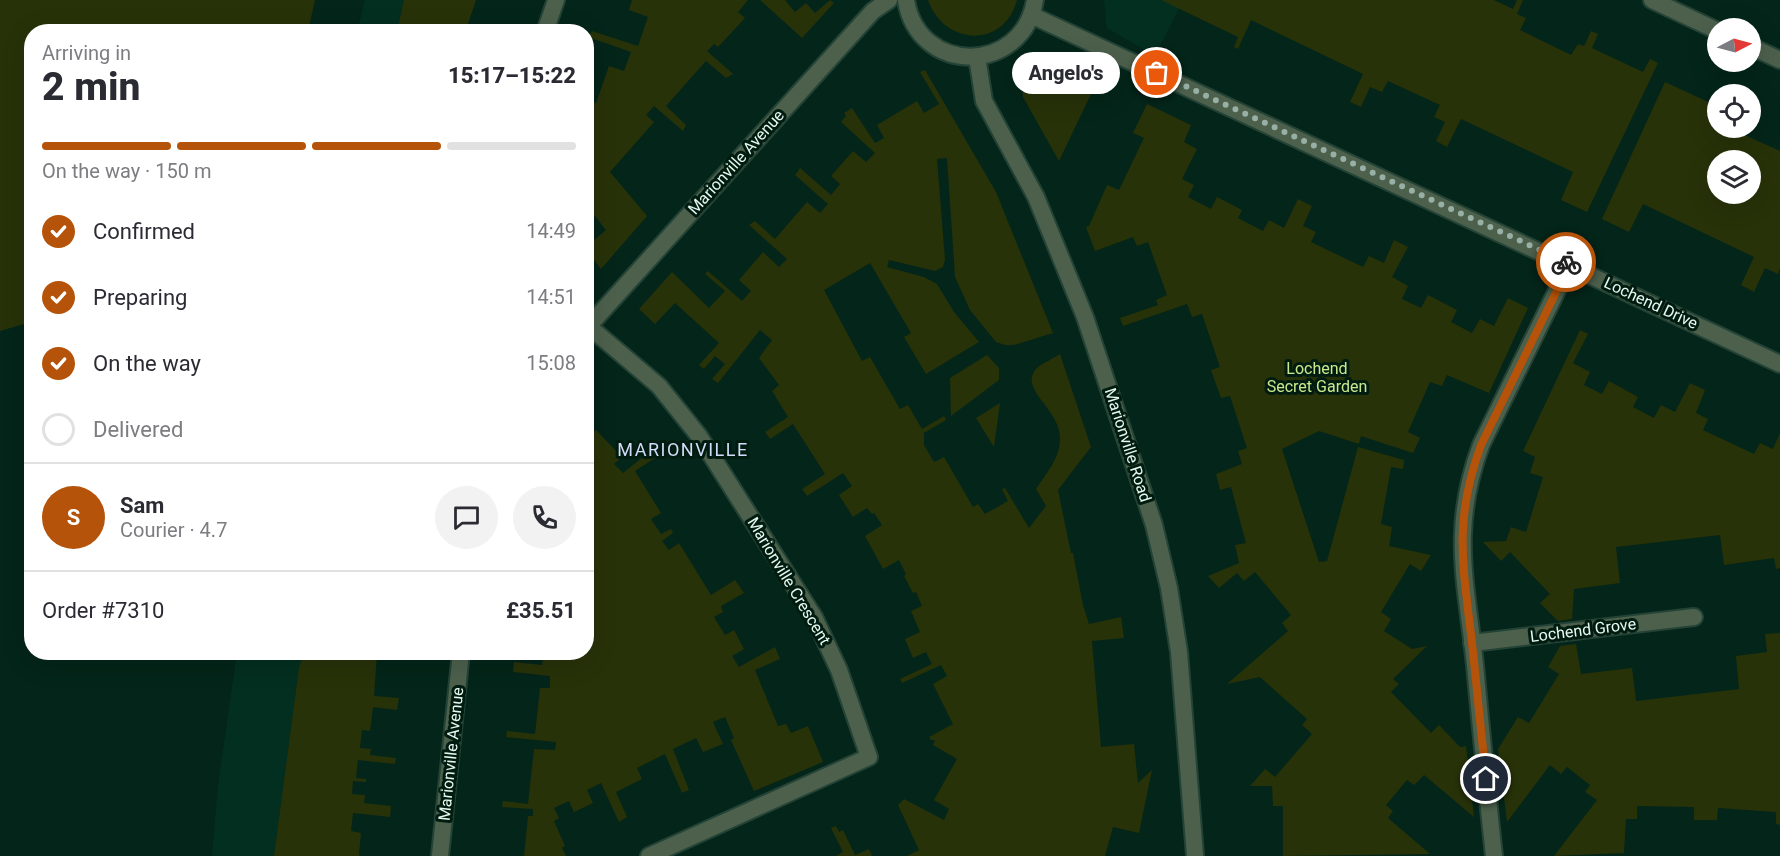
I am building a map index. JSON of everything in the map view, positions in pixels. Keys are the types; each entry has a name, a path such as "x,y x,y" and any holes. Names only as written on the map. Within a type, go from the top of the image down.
{"street":[{"path":"548,24 556,0"},
{"name":"Marionville Avenue","path":"594,318 873,10 889,0"},
{"path":"906,0 914,24 934,46 947,53 977,57 994,53 1010,44 1023,31 1033,8"},
{"path":"1652,0 1707,26"},
{"name":"Lochend Drive","path":"1033,8 1780,364"},
{"path":"1761,51 1780,60"},
{"name":"Marionville Road","path":"977,57 984,101 1036,197 1085,317 1154,525 1169,588 1179,652 1195,856"},
{"path":"1494,856 1461,530 1470,475 1486,435 1570,264"},
{"name":"Marionville Crescent","path":"594,332 659,386 699,436 814,617 839,670 869,757 649,856"},
{"name":"Lochend Grove","path":"1472,643 1694,617"},
{"name":"Marionville Avenue","path":"440,856 460,660"}],"shaded area":[{"path":"365,0 404,0 399,24 359,24"},
{"path":"1104,0 1183,0 1155,56 1107,28"},
{"path":"236,660 302,660 274,856 212,856 218,786"}],"green space":[{"path":"0,0 315,0 310,24 24,24 24,324 0,331"},
{"path":"404,0 476,0 468,24 399,24"},
{"path":"632,0 748,0 738,12 745,18 718,47 714,44 707,51 733,74 726,78 706,61 666,106 686,125 683,131 654,106 646,115 654,122 610,172 647,216 601,269 594,260 594,240 606,230 594,215 594,102 596,103 609,66 624,71 631,52 594,39 594,32 638,46 648,17 629,10"},
{"path":"760,0 785,0 795,12 806,3 815,13 830,0 834,3 802,38"},
{"path":"928,0 1017,0 1010,16 1000,27 987,34 974,36 960,33 947,26 936,15"},
{"path":"1161,0 1494,0 1513,9 1517,0 1523,0 1517,14 1526,18 1520,30 1571,55 1578,44 1584,46 1591,31 1598,34 1592,48 1643,72 1650,59 1658,63 1587,212 1561,200 1573,172 1461,119 1447,147 1436,141 1445,122 1434,117 1440,105 1388,81 1382,92 1370,87 1361,107 1350,102 1363,74 1251,20 1238,49 1234,47 1238,37"},
{"path":"1052,52 1100,75 1059,161 1023,97 1026,79 1047,53"},
{"path":"925,70 996,192 1053,333 1014,345 1005,345 996,342 970,310 955,277 947,158 937,159 945,260 943,267 935,271 889,260 887,267 924,277 937,284 954,312 979,342 926,374 904,337 911,333 870,263 824,290 862,361 870,357 900,409 908,405 922,429 944,416 946,420 924,433 924,445 934,462 944,457 973,507 978,504 985,514 1008,501 1002,489 1005,488 1029,528 1046,506 1036,489 1058,453 1060,439 1059,428 1032,385 1032,377 1038,367 1060,354 1091,447 1058,490 1071,553 1073,553 1089,624 1121,617 1124,638 1092,641 1101,747 1134,744 1138,783 1152,770 1139,833 1113,827 1105,856 907,856 919,850 898,805 904,799 944,820 949,809 934,800 957,759 933,745 935,740 929,737 953,724 933,684 947,676 941,665 902,683 900,679 932,664 926,652 913,658 905,639 920,632 911,611 922,606 916,592 913,593 899,560 883,569 865,536 882,525 874,513 872,514 867,508 853,517 839,495 852,486 843,473 807,496 802,489 825,474 793,424 770,439 765,432 788,417 772,391 779,385 759,358 772,340 760,330 718,383 712,379 725,364 715,356 704,369 699,365 719,343 675,303 655,324 639,309 672,272 709,308 725,291 705,274 708,271 742,301 751,291 739,280 763,252 779,267 787,259 749,225 755,221 775,239 807,202 820,213 828,204 795,175 800,168 831,195 840,184 831,176 853,151 866,162 875,153 841,122 846,116 844,113 852,108 875,143 884,138 877,125 917,101 924,113 939,104 920,72"},
{"path":"1665,82 1707,101 1707,138 1751,138 1780,151 1780,268 1778,274 1765,268 1754,292 1741,285 1754,257 1643,204 1629,232 1602,219"},
{"name":"Lochend Secret Garden","path":"1147,104 1191,125 1184,142 1197,149 1182,179 1194,185 1188,197 1211,209 1217,197 1242,210 1238,218 1263,231 1269,220 1284,228 1298,199 1312,206 1303,226 1316,232 1311,242 1363,267 1369,256 1384,263 1394,240 1408,247 1392,277 1408,286 1402,299 1421,308 1428,295 1457,310 1451,322 1472,333 1480,319 1494,326 1508,298 1528,308 1489,393 1447,375 1442,386 1430,382 1408,432 1420,438 1413,453 1361,436 1359,444 1319,431 1282,449 1319,562 1327,561 1358,447 1404,460 1403,469 1391,467 1381,524 1392,527 1389,546 1431,555 1421,571 1410,564 1381,612 1391,619 1384,631 1412,649 1427,646 1393,679 1399,684 1391,692 1431,733 1439,725 1460,747 1466,746 1474,817 1424,775 1414,785 1407,780 1386,805 1393,811 1388,818 1430,854 1283,856 1283,806 1273,806 1272,786 1250,786 1265,769 1275,777 1312,734 1302,725 1307,719 1260,677 1227,684 1288,631 1282,623 1291,615 1255,572 1244,581 1237,573 1219,588 1208,576 1239,563 1235,545 1246,543 1231,487 1220,490 1216,474 1242,464 1238,451 1247,448 1230,396 1221,398 1212,373 1211,370 1220,367 1202,314 1192,317 1187,304 1123,326 1120,318 1158,305 1156,300 1167,295 1148,242 1137,246 1133,237 1095,251 1086,227 1089,226 1107,185 1119,190 1144,138 1133,133"},
{"path":"1580,330 1588,334 1573,363 1590,372 1584,385 1602,394 1609,381 1638,397 1633,407 1654,418 1661,405 1675,412 1690,383 1705,390 1696,413 1708,419 1703,430 1754,454 1760,443 1773,449 1780,433 1780,568 1776,569 1774,558 1724,565 1720,535 1616,547 1620,583 1574,589 1572,619 1558,621 1540,603 1550,594 1510,552 1501,561 1483,542 1506,541 1511,527 1526,532 1543,477 1530,473 1535,457 1523,451"},
{"path":"987,355 999,368 999,380 951,416 950,378"},
{"path":"1000,403 994,447 976,418"},
{"path":"596,430 622,457 614,464 623,473 653,449 658,456 635,471 661,513 651,519 661,534 671,529 673,533 662,541 669,550 679,543 711,595 735,580 744,593 721,606 723,612 714,617 725,635 734,630 744,649 732,656 739,667 775,647 780,659 755,670 778,726 786,724 791,733 808,726 823,762 754,791 731,740 734,738 725,717 713,722 723,744 703,752 696,738 673,749 689,790 682,793 665,754 637,768 642,779 616,792 627,817 619,822 601,783 587,790 593,803 574,812 569,801 554,808 559,818 554,821 565,846 562,848 566,856 524,856 528,816 533,816 533,809 502,807 503,801 528,804 534,749 555,750 556,742 506,737 507,731 535,734 540,688 550,688 550,676 513,672 514,662 542,665 543,660 594,660 594,431"},
{"path":"1780,633 1780,825 1776,824 1776,812 1718,808 1717,820 1694,820 1694,807 1637,806 1637,819 1626,819 1624,853 1554,856 1597,800 1585,792 1590,785 1567,767 1561,774 1550,765 1507,822 1498,749 1518,717 1529,723 1559,674 1548,667 1560,646 1576,644 1581,674 1632,668 1636,701 1739,689 1736,656 1767,652 1765,634"},
{"path":"302,660 377,660 374,696 399,698 397,710 373,707 370,731 362,730 360,748 371,749 370,755 396,758 395,764 358,760 356,778 366,779 366,782 353,781 352,794 365,795 364,803 391,806 390,817 353,813 351,831 361,833 359,855 361,856 274,856"},
{"path":"836,826 839,832 843,830 855,855 869,849 872,856 836,856 843,852 831,828"}],"way so far":[{"path":"1157,73 1566,262"}],"place":[{"name":"Angelo's","path":"1157,73"}],"district":[{"name":"MARIONVILLE","path":"683,449"}],"route":[{"path":"1486,779 1464,576 1461,530 1467,489 1481,445 1570,264 1566,262"}]}
